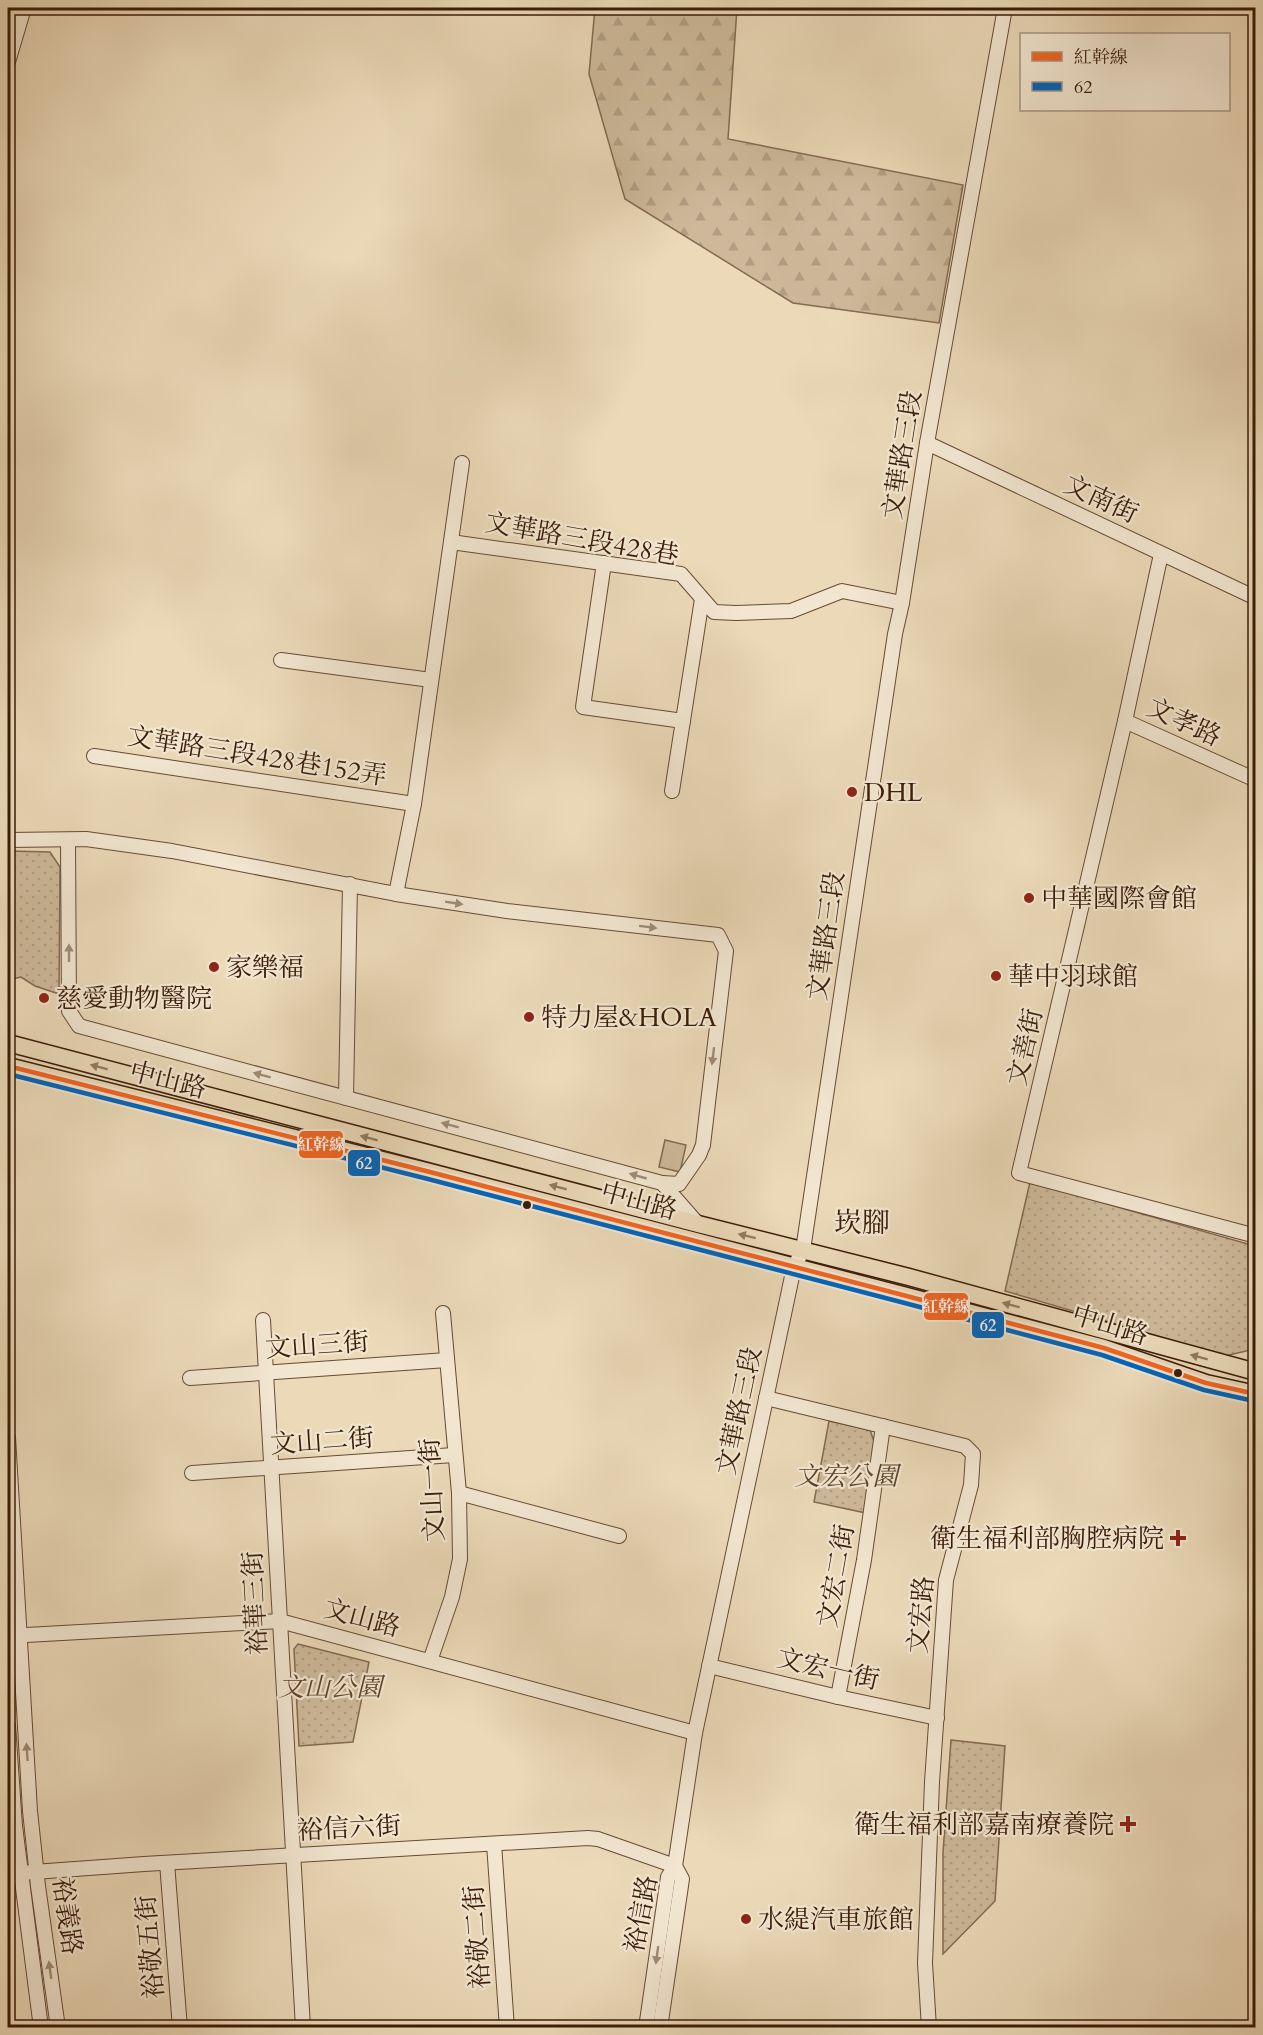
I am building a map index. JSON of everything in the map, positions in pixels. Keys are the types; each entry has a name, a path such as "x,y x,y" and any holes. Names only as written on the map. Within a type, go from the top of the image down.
{"main road":[{"name":"中山路","path":"8,1043 920,1280 1256,1372"},
{"name":"中山路","path":"8,1066 430,1172 1104,1348 1206,1383 1254,1389"}],"street":[{"path":"8,62 24,8"},
{"name":"文華路三段","path":"675,1866 695,1733 794,1267 803,1251 895,634 1005,8"},
{"name":"文南街","path":"927,443 1256,598"},
{"name":"文華路三段428巷","path":"396,894 414,804 462,463"},
{"name":"文華路三段428巷","path":"451,542 681,574 714,612 791,611 842,591 902,603"},
{"name":"文善街","path":"1161,554 1050,1049 1019,1173 1256,1236"},
{"path":"604,563 583,706 683,721"},
{"path":"672,790 702,599"},
{"path":"281,660 431,680"},
{"name":"文孝路","path":"1125,721 1256,780"},
{"name":"文華路三段428巷152弄","path":"94,756 414,804"},
{"path":"8,840 68,840 86,840 172,851 396,894 507,911 718,935 726,951 703,1145 699,1155 679,1184 662,1183 79,1026 69,1011 68,840"},
{"path":"346,1098 350,884"},
{"path":"662,1183 698,1224"},
{"name":"文山一街","path":"430,1661 452,1597 459,1559 459,1493 443,1313"},
{"name":"裕華三街","path":"263,1320 303,2028"},
{"name":"文山三街","path":"190,1378 447,1360"},
{"name":"文宏路","path":"766,1398 965,1446 973,1454 971,1485 946,1580 932,1782 925,1963 929,2028"},
{"name":"文宏二街","path":"838,1697 864,1560 883,1426"},
{"name":"裕義路","path":"8,1437 13,1635 30,1811 58,2028"},
{"name":"文山二街","path":"192,1473 454,1455"},
{"path":"459,1493 619,1536"},
{"name":"文山路","path":"13,1635 280,1621 695,1733"},
{"name":"文宏一街","path":"709,1666 937,1718"},
{"name":"裕義路","path":"8,1725 20,1874 41,2028"},
{"name":"裕信六街","path":"20,1874 294,1855 598,1839 675,1866"},
{"name":"裕敬二街","path":"494,1844 507,2028"},
{"name":"裕敬五街","path":"167,1863 180,2028"},
{"name":"裕信路","path":"646,2028 668,1877 675,1866 682,1879 660,2028"}],"green space":[{"path":"595,8 737,8 728,139 963,185 939,323 793,303 625,199 589,74"},
{"path":"8,851 50,852 60,867 59,994 35,986 21,977 8,980"},
{"path":"665,1140 686,1145 680,1172 659,1167"},
{"path":"1030,1182 1255,1246 1255,1349 1225,1356 1005,1291"},
{"name":"文宏公園","path":"829,1421 870,1430 877,1450 866,1513 814,1502"},
{"name":"文山公園","path":"298,1644 369,1662 353,1742 299,1746 294,1649"},
{"path":"951,1740 1005,1746 995,1901 943,1954 943,1853"}],"transit line":[{"name":"紅幹線","path":"8,1066 430,1172 899,1294 1104,1348 1206,1383 1256,1394"},
{"name":"62","path":"8,1074 428,1179 897,1301 1102,1355 1204,1390 1254,1401"}],"place":[{"name":"DHL","path":"852,792"},
{"name":"中華國際會館","path":"1029,898"},
{"name":"家樂福","path":"214,967"},
{"name":"華中羽球館","path":"996,976"},
{"name":"慈愛動物醫院","path":"44,998"},
{"name":"特力屋&HOLA","path":"529,1017"},
{"name":"衛生福利部胸腔病院","path":"1178,1538"},
{"name":"衛生福利部嘉南療養院","path":"1128,1824"},
{"name":"水緹汽車旅館","path":"746,1919"}],"district":[{"name":"崁腳","path":"862,1223"}]}
